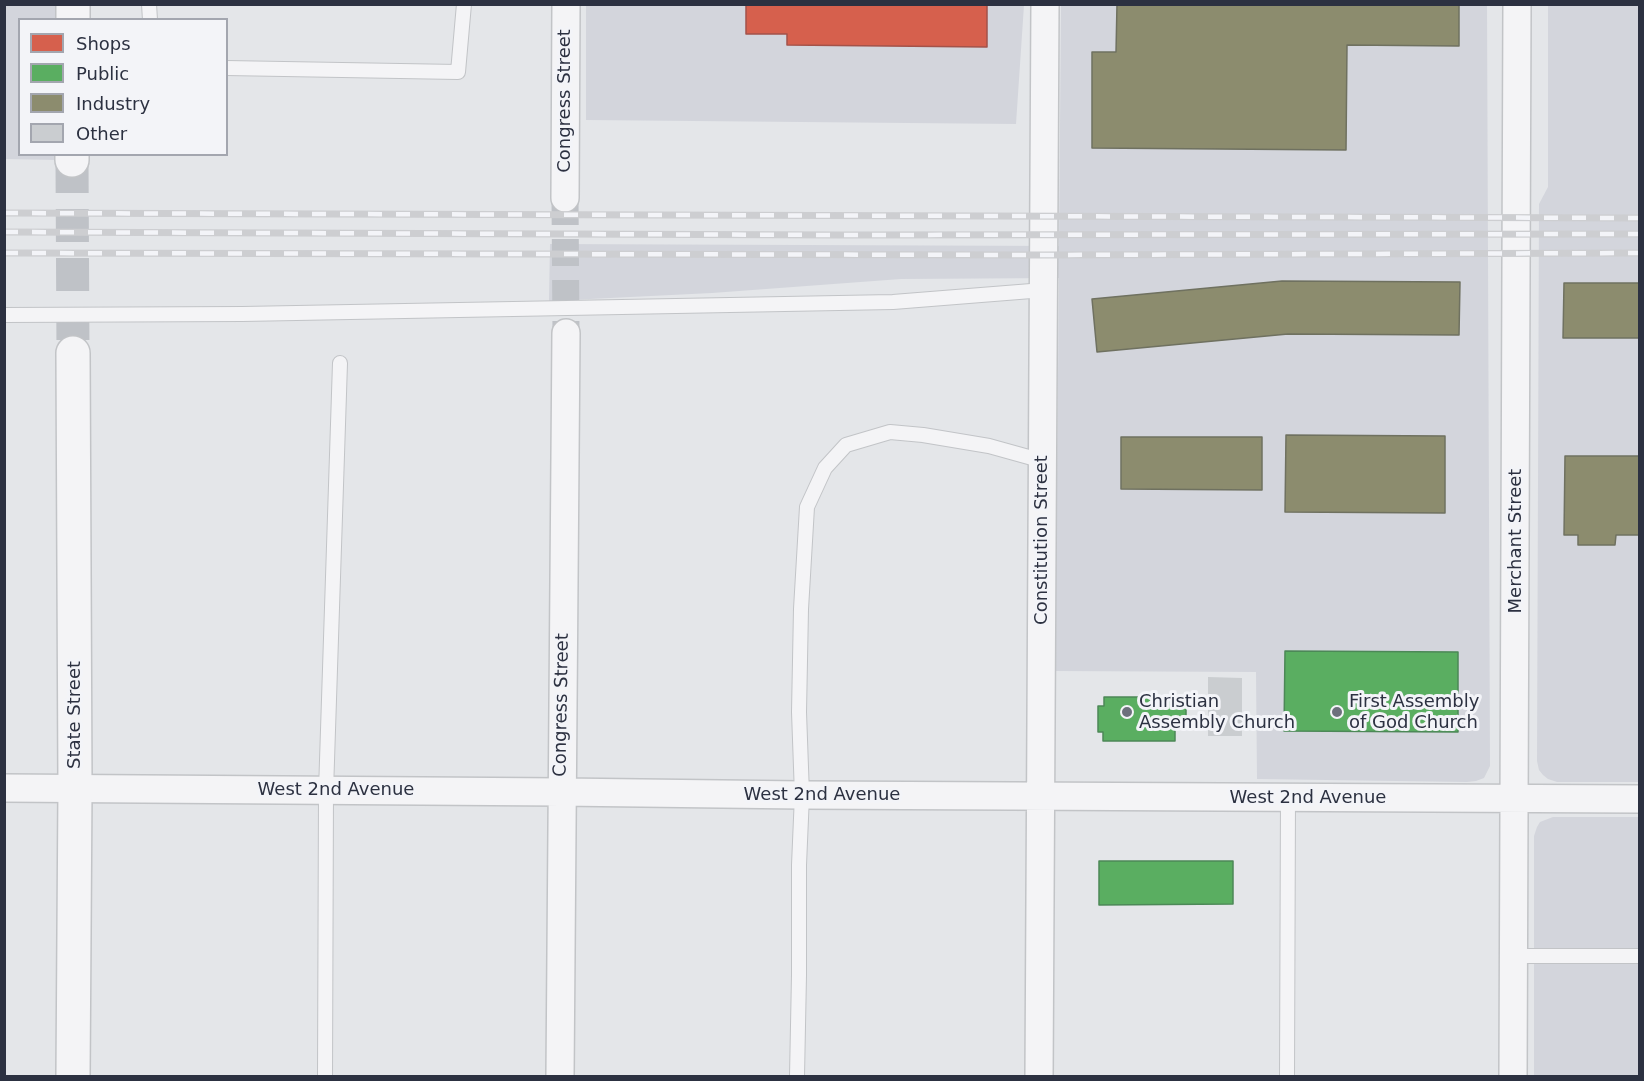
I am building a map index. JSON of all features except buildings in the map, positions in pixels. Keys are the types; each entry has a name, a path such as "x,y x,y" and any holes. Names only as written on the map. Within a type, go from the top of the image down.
{"street":[{"name":"Congress Street","path":"565,198 566,4"},
{"name":"Constitution Street","path":"1039,1077 1045,4"},
{"name":"Merchant Street","path":"1513,1077 1517,4"},
{"name":"Congress Street","path":"560,1077 566,333"},
{"name":"State Street","path":"73,353 75,788 73,1077"},
{"name":"West 2nd Avenue","path":"4,788 1640,799"}],"lane":[{"path":"228,68 458,72 464,4"},
{"path":"4,315 254,314 893,302 1044,290"},
{"path":"324,1077 326,791 340,363"},
{"path":"797,1077 802,795 799,712 801,609 807,507 825,468 846,445 890,432 989,446 1042,461"},
{"path":"1287,1077 1288,797"},
{"path":"1514,956 1640,956"}],"shaded area":[{"path":"4,5 55,5 55,18 18,18 18,156 56,156 56,160 5,159"},
{"path":"586,5 1024,5 1016,124 586,120"},
{"path":"1061,5 1487,5 1490,766 1484,778 1467,782 1257,779 1256,672 1055,671 1059,278 901,279 712,293 549,301 550,244 1059,246"},
{"path":"1548,5 1639,5 1639,782 1557,782 1543,775 1537,761 1539,204 1548,187"},
{"path":"1553,817 1639,817 1639,1076 1534,1076 1534,836 1540,822"}],"tunnel":[{"path":"72,160 73,353"},
{"path":"565,198 566,333"}],"railway":[{"path":"4,213 1640,218"},
{"path":"4,232 841,235 1640,234"},
{"path":"4,253 1044,255 1640,253"}],"place":[{"name":"Christian Assembly Church","path":"1127,712"},
{"name":"First Assembly of God Church","path":"1337,712"}]}
